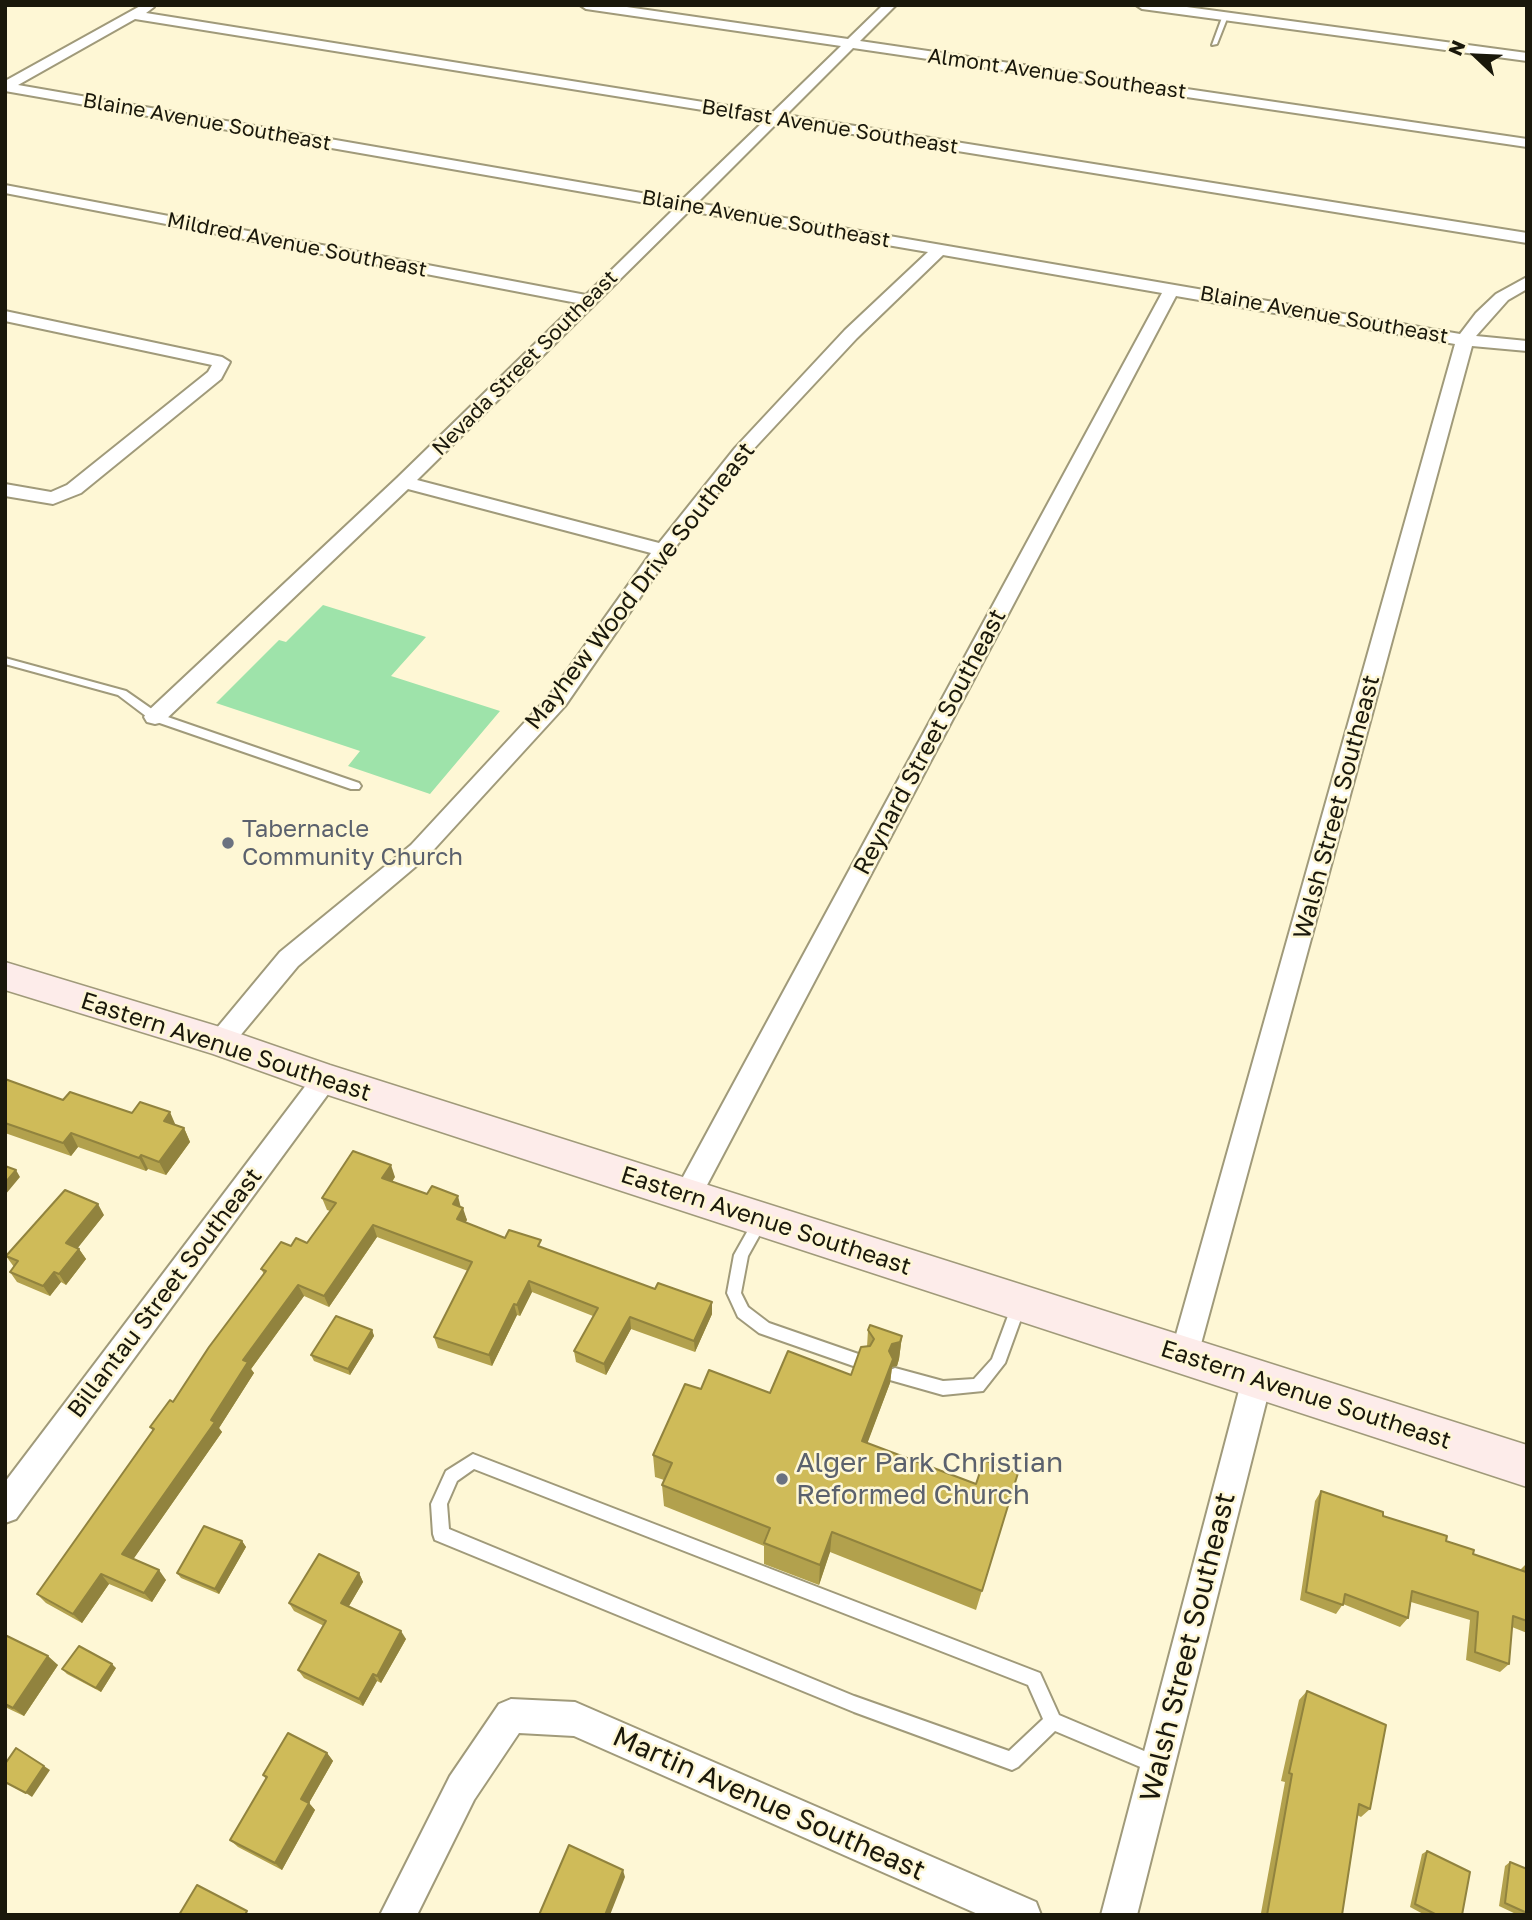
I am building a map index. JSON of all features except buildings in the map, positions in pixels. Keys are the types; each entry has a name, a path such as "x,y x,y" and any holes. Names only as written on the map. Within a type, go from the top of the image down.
{"main road":[{"name":"Eastern Avenue Southeast","path":"5,976 220,1042 326,1079 1527,1466"}],"street":[{"path":"5,87 151,5"},
{"name":"Almont Avenue Southeast","path":"586,5 1527,143"},
{"name":"Nevada Street Southeast","path":"155,717 404,482 890,5"},
{"path":"1142,5 1527,57"},
{"name":"Belfast Avenue Southeast","path":"133,15 1527,238"},
{"name":"Blaine Avenue Southeast","path":"5,87 1446,338 1527,346"},
{"name":"Mildred Avenue Southeast","path":"5,190 588,300"},
{"name":"Mayhew Wood Drive Southeast","path":"220,1042 289,959 419,851 557,701 663,550 741,452 851,334 941,249"},
{"name":"Walsh Street Southeast","path":"1185,1356 1465,339 1482,316 1502,297 1527,282"},
{"name":"Reynard Street Southeast","path":"687,1196 1172,289"},
{"path":"5,316 222,362 215,375 74,489 53,498 5,490"},
{"path":"404,482 663,550"},
{"name":"Billantau Street Southeast","path":"5,1508 326,1079"},
{"name":"Walsh Street Southeast","path":"1119,1915 1257,1379"},
{"name":"Martin Avenue Southeast","path":"398,1915 462,1788 511,1716 575,1719 1023,1915"}],"lane":[{"path":"1214,44 1225,16"},
{"path":"5,661 122,693 155,717 355,786"},
{"path":"761,1220 741,1255 734,1293 743,1312 764,1328 862,1362"},
{"path":"895,1375 943,1388 978,1386 998,1363 1020,1303"},
{"path":"1053,1721 1012,1761 854,1704 441,1534 439,1504 450,1476 473,1461 1034,1679 1053,1721 1157,1766"}],"green space":[{"path":"323,605 426,637 391,676 500,711 430,794 348,766 360,751 216,703 279,640 286,642"}],"place":[{"name":"Tabernacle Community Church","path":"228,843"},
{"name":"Alger Park Christian Reformed Church","path":"782,1479"}]}
